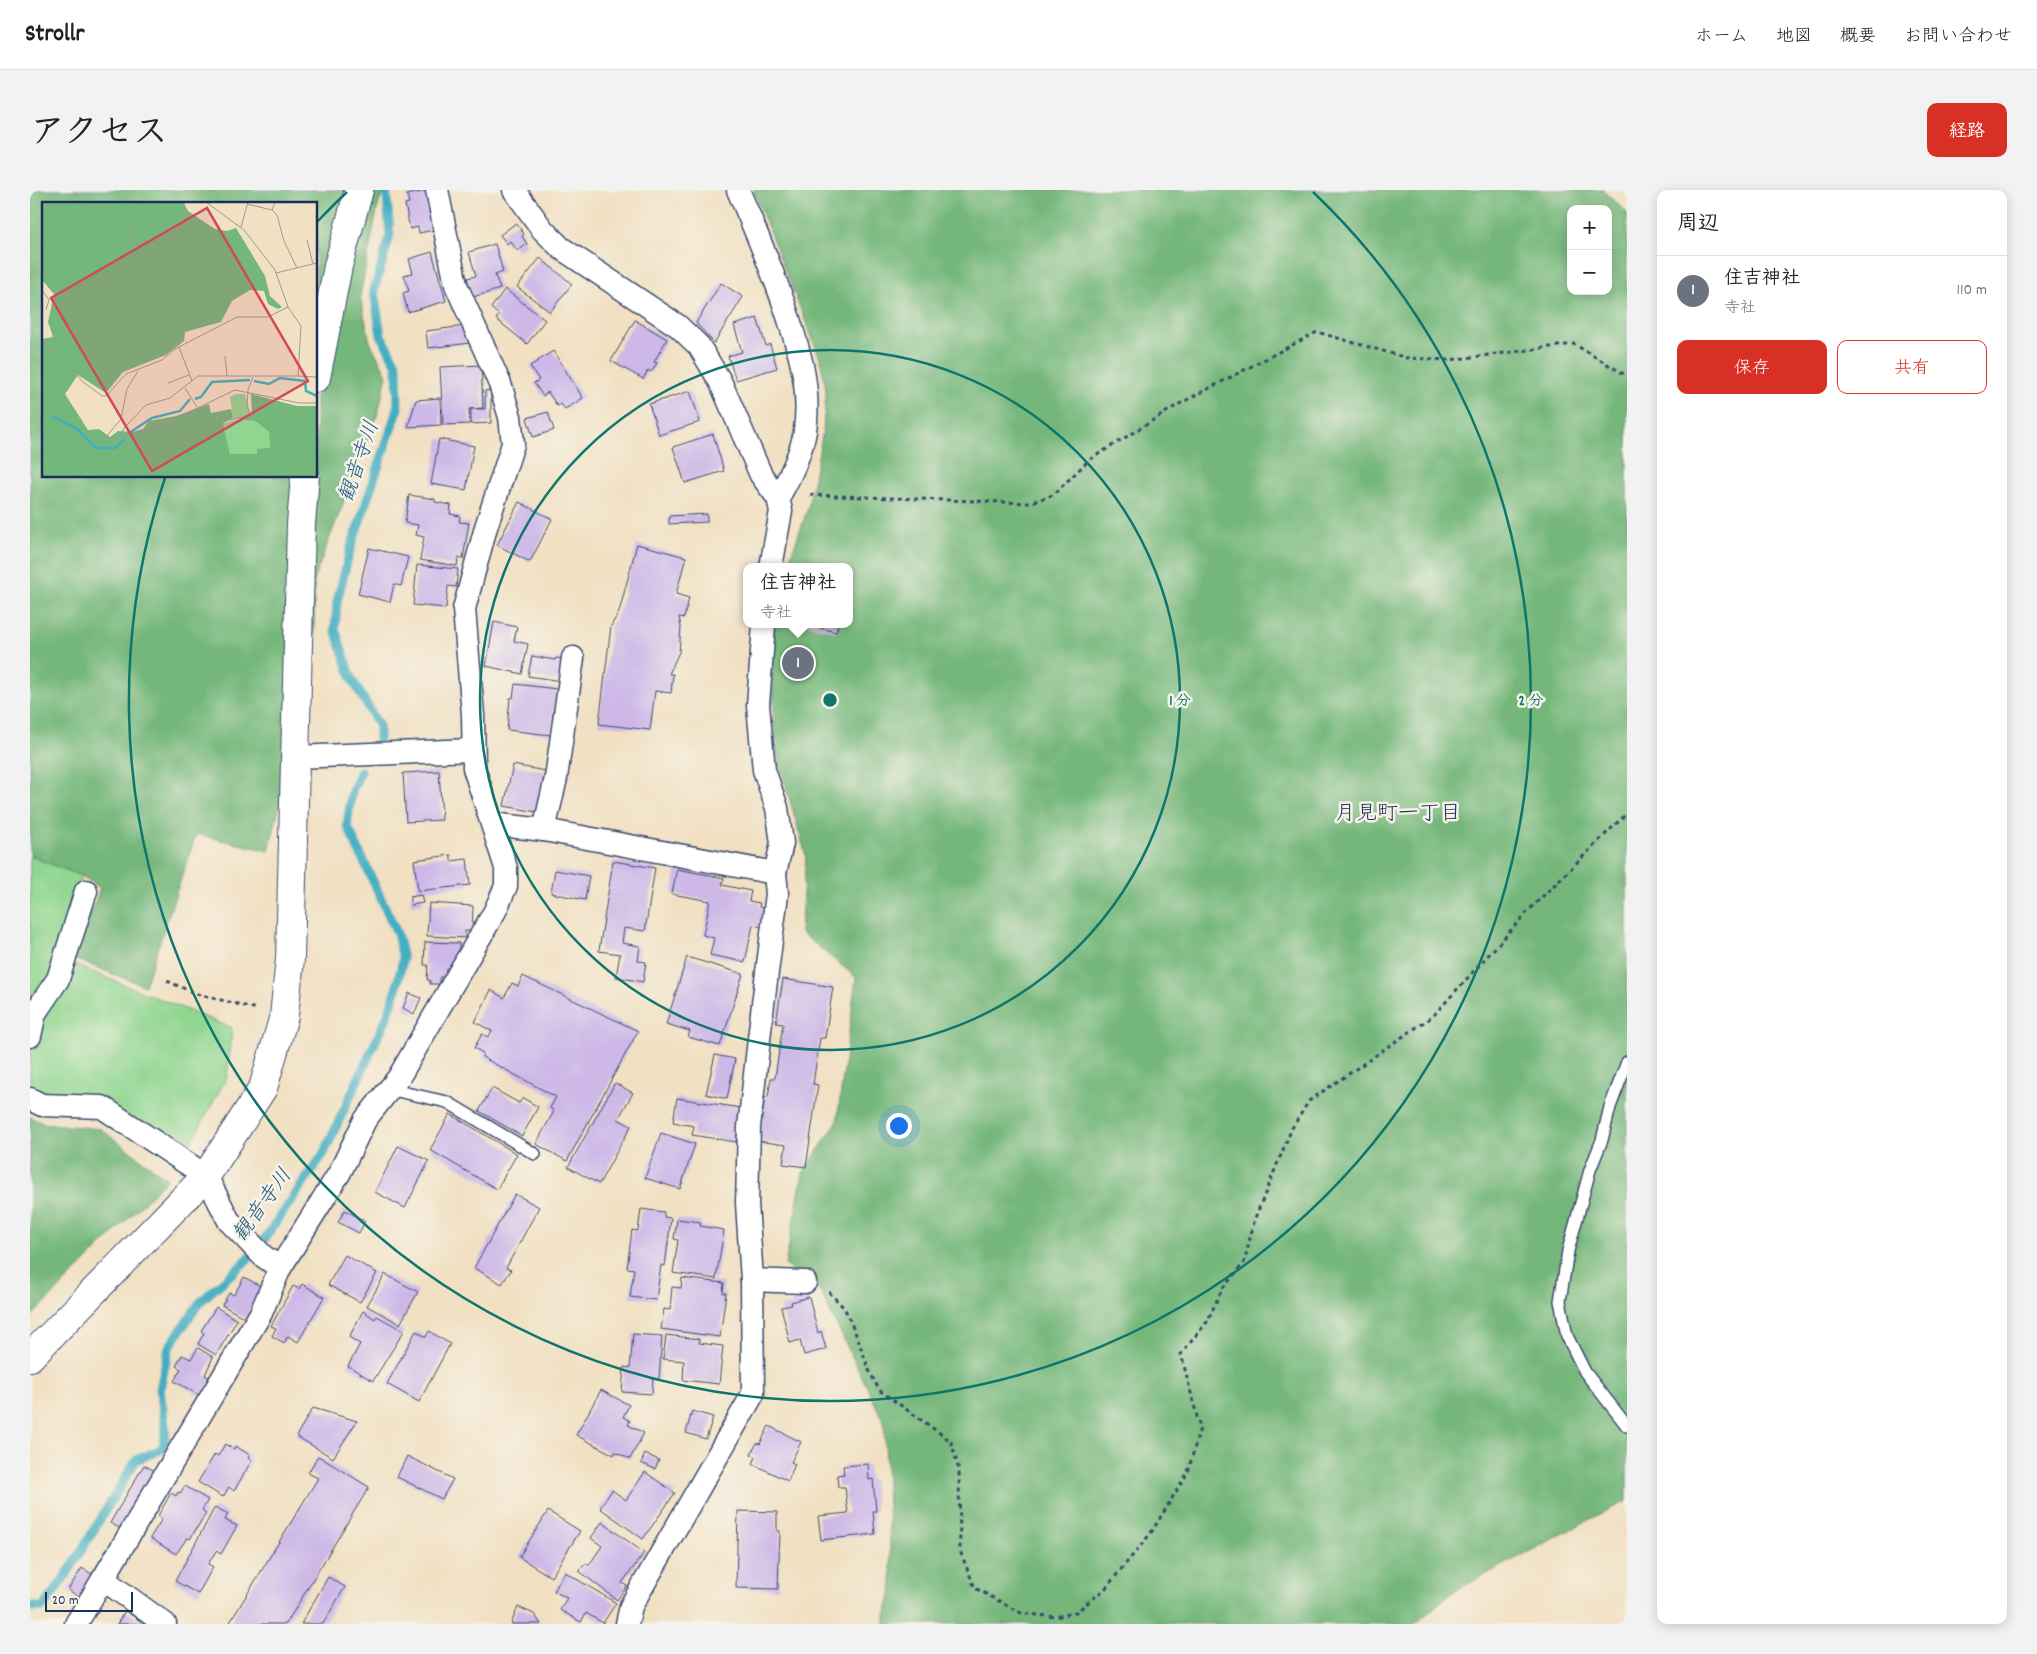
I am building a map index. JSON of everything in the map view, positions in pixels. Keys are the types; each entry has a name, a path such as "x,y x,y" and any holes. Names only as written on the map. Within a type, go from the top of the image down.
{"street":[{"path":"318,368 338,266 359,190"},
{"path":"76,1624 261,1313 265,1256 340,1172 366,1120 399,1077 502,897 506,886 506,868 474,768 472,750 473,715 464,608 486,527 513,444 510,416 500,384 456,285 437,190"},
{"path":"496,190 502,196 519,198 543,230 561,248 678,326 699,346 720,382 761,475 782,492"},
{"path":"738,190 767,256 801,356 807,401 805,432 798,460 782,492 782,510 772,563"},
{"path":"30,1357 206,1176 263,1088 284,1016 290,959 301,524 305,478"},
{"path":"627,1624 631,1606 754,1394 752,1280 747,1203 749,1127 778,894 775,873 782,843 777,808 764,770 758,705 764,628"},
{"path":"544,830 556,778 573,658"},
{"path":"296,756 472,750"},
{"path":"493,824 544,830 775,873"},
{"path":"30,1036 35,1013 58,979 86,891"},
{"path":"30,1099 42,1105 102,1107 206,1176 229,1221 265,1256"},
{"path":"752,1280 805,1282"},
{"path":"103,1580 165,1624"}],"lane":[{"path":"1627,1062 1610,1107 1602,1140 1590,1170 1568,1251 1560,1301 1567,1336 1585,1372 1627,1426"},
{"path":"388,1089 447,1102 534,1154"}],"path":[{"path":"782,492 798,495 1029,503 1053,495 1089,460 1181,403 1317,332 1407,358 1450,360 1574,344 1627,376"},
{"path":"805,1282 824,1286 845,1309 879,1390 951,1441 960,1470 960,1551 975,1588 1021,1613 1056,1617 1076,1612 1105,1589 1151,1533 1188,1472 1200,1428 1181,1354 1207,1322 1222,1289 1244,1263 1255,1218 1292,1128 1310,1100 1433,1016 1532,907 1627,813"},
{"path":"167,981 197,994 284,1016"}],"green space":[{"path":"30,190 383,190 377,210 360,296 370,342 387,375 378,413 314,579 314,655 269,851 196,834 145,986 74,959 100,888 82,876 30,856"},
{"path":"753,190 1603,190 1627,213 1627,1501 1451,1593 1415,1624 883,1624 892,1590 884,1422 820,1291 785,1265 803,1173 837,1122 856,977 800,932 806,856 777,755 770,659 774,628 853,628 853,563 788,563 808,508 823,431 826,390 820,358"},
{"path":"30,856 82,876 46,984 30,1006"},
{"path":"65,961 232,1028 227,1077 192,1141 102,1107 30,1099 30,1036"},
{"path":"30,1117 43,1123 101,1129 167,1179 30,1318"}],"building":[{"path":"426,191 434,230 419,233 418,227 410,229 405,204 409,203 407,195"},
{"path":"516,223 524,234 522,236 527,244 518,251 510,241 507,244 500,235"},
{"path":"495,244 503,272 495,275 500,289 473,297 467,278 476,276 469,252"},
{"path":"432,252 446,301 408,312 403,293 409,291 404,275 413,273 409,259"},
{"path":"540,258 572,284 550,312 517,287"},
{"path":"721,283 743,297 714,343 696,323"},
{"path":"505,289 545,320 527,344 496,319 499,315 491,308"},
{"path":"757,318 766,346 770,344 777,368 736,380 728,356 742,352 734,325"},
{"path":"635,320 667,339 654,362 657,363 651,372 648,370 643,379 611,361"},
{"path":"465,326 471,343 428,348 426,331"},
{"path":"553,351 583,398 565,409 561,404 557,406 548,392 543,396 534,383 539,380 530,366"},
{"path":"481,365 483,408 469,409 470,424 443,425 440,367"},
{"path":"491,390 491,423 471,424 471,409 485,409 485,391"},
{"path":"690,391 700,422 659,435 649,404"},
{"path":"440,398 441,425 408,427 416,400"},
{"path":"548,412 554,430 533,437 527,418"},
{"path":"713,434 724,471 685,483 673,447"},
{"path":"439,439 474,446 466,490 431,484"},
{"path":"409,495 435,499 435,502 451,505 450,514 460,516 459,522 469,523 463,559 458,558 457,566 420,560 424,537 416,535 418,525 405,523"},
{"path":"519,502 552,519 530,562 497,545"},
{"path":"707,514 707,522 669,524 669,516"},
{"path":"637,544 686,557 676,594 689,598 684,618 679,617 681,627 679,652 669,674 673,674 671,693 655,691 650,730 599,724 611,626 619,612"},
{"path":"369,548 408,557 401,586 394,584 390,602 358,594"},
{"path":"417,565 458,569 456,587 448,586 446,608 413,605"},
{"path":"494,622 517,627 514,641 528,644 522,674 486,666"},
{"path":"820,628 837,628 836,632"},
{"path":"532,656 555,660 556,658 564,659 561,681 528,676"},
{"path":"515,684 557,689 551,735 507,730 510,698 513,698"},
{"path":"513,765 545,771 537,812 504,806"},
{"path":"439,771 442,820 406,822 403,773"},
{"path":"451,855 451,861 467,859 470,885 418,891 414,860"},
{"path":"613,861 655,868 645,931 624,928 622,943 640,946 638,961 646,962 643,982 616,977 620,954 599,951"},
{"path":"677,869 724,878 722,885 751,891 749,901 760,903 759,907 766,908 763,927 753,925 745,962 710,955 714,938 703,935 710,901 672,894"},
{"path":"555,870 589,876 585,900 551,893"},
{"path":"421,895 423,903 411,905 410,897"},
{"path":"429,903 473,906 472,931 465,931 465,938 427,936"},
{"path":"425,942 459,943 459,959 454,959 454,968 446,968 445,977 440,977 440,984 430,984 430,980 427,980 428,965 424,965"},
{"path":"687,957 743,974 720,1046 688,1037 690,1031 666,1024"},
{"path":"523,976 638,1031 567,1161 536,1144 554,1111 550,1108 556,1097 482,1057 483,1053 474,1048 482,1034 488,1037 492,1031 475,1022 491,990 504,998 512,983 518,986"},
{"path":"783,979 833,987 825,1038 820,1038 813,1084 818,1085 806,1167 783,1164 786,1145 758,1141 765,1097 768,1097 771,1078 775,1078 783,1024 776,1023"},
{"path":"409,993 421,998 414,1014 403,1008"},
{"path":"715,1055 735,1059 727,1099 706,1094"},
{"path":"615,1083 633,1093 618,1119 631,1126 599,1184 568,1167"},
{"path":"492,1088 519,1103 523,1098 538,1107 522,1136 479,1111"},
{"path":"677,1098 741,1108 736,1142 692,1135 694,1126 673,1122"},
{"path":"450,1114 517,1154 497,1189 430,1150"},
{"path":"661,1133 695,1144 680,1189 645,1178"},
{"path":"398,1146 429,1161 405,1208 375,1192"},
{"path":"515,1194 539,1207 506,1268 511,1270 502,1284 474,1268"},
{"path":"641,1209 664,1212 664,1217 671,1218 665,1266 661,1265 656,1300 630,1297 634,1269 627,1268 632,1230 638,1231"},
{"path":"345,1210 365,1221 359,1233 338,1222"},
{"path":"677,1219 701,1222 700,1226 724,1230 716,1279 673,1273 678,1240 674,1239"},
{"path":"345,1255 377,1273 360,1302 328,1285"},
{"path":"385,1274 418,1292 400,1324 367,1306"},
{"path":"244,1277 262,1287 245,1318 222,1305 229,1293 234,1295"},
{"path":"682,1278 724,1283 723,1293 726,1293 720,1337 661,1329 664,1309 670,1310 672,1287 681,1288"},
{"path":"302,1284 324,1297 298,1342 288,1336 284,1343 272,1336 276,1328 271,1326 293,1286 299,1289"},
{"path":"809,1297 818,1333 821,1331 826,1349 804,1355 800,1340 790,1343 781,1307 792,1305 791,1302"},
{"path":"216,1307 237,1320 216,1355 198,1344 204,1333 201,1331"},
{"path":"363,1311 375,1319 377,1316 404,1331 373,1381 348,1366 360,1344 349,1337"},
{"path":"416,1331 426,1337 429,1331 450,1344 419,1402 387,1384"},
{"path":"633,1334 662,1336 659,1379 653,1378 652,1394 622,1392 624,1367 630,1368"},
{"path":"666,1335 699,1339 699,1343 723,1346 719,1384 683,1380 684,1361 663,1359"},
{"path":"198,1348 213,1357 205,1375 212,1379 203,1394 200,1392 199,1395 174,1381 181,1369 176,1366 182,1355 191,1359"},
{"path":"601,1390 629,1405 623,1417 630,1421 628,1425 644,1433 630,1459 615,1452 614,1455 576,1435"},
{"path":"313,1408 357,1421 333,1458 296,1436"},
{"path":"692,1411 713,1417 706,1439 686,1433"},
{"path":"769,1426 801,1442 791,1462 795,1464 788,1481 753,1464 756,1457 751,1454 757,1443 760,1444"},
{"path":"225,1444 234,1449 235,1446 250,1455 248,1458 252,1460 234,1491 229,1487 223,1497 198,1482 215,1454 218,1456"},
{"path":"645,1454 659,1460 655,1469 641,1463"},
{"path":"318,1456 369,1487 286,1624 229,1624 318,1478 308,1473"},
{"path":"407,1456 453,1479 442,1499 397,1477"},
{"path":"868,1464 869,1480 873,1479 876,1511 873,1511 875,1534 821,1540 818,1516 848,1513 845,1487 838,1487 837,1475 844,1474 843,1466"},
{"path":"144,1465 155,1471 121,1529 110,1523"},
{"path":"645,1472 675,1493 643,1539 600,1508 612,1490 626,1500"},
{"path":"185,1486 208,1500 202,1510 206,1513 190,1539 187,1538 176,1554 150,1538 162,1519 158,1516 171,1493 176,1496"},
{"path":"215,1507 228,1514 225,1520 237,1526 221,1554 216,1551 208,1564 213,1567 198,1594 175,1581"},
{"path":"548,1511 580,1531 551,1577 519,1557"},
{"path":"738,1511 777,1512 777,1531 780,1531 778,1589 736,1588"},
{"path":"602,1522 644,1553 622,1583 627,1586 617,1600 579,1571 586,1563 589,1565 602,1546 591,1538"},
{"path":"82,1568 95,1576 81,1598 68,1590"},
{"path":"565,1572 616,1603 603,1623 586,1613 581,1622 560,1610 567,1598 554,1591"},
{"path":"328,1577 345,1587 323,1624 301,1624"},
{"path":"518,1607 534,1614 541,1624 511,1624"},
{"path":"125,1611 146,1624 117,1624"}],"waterway":[{"name":"観音寺川","path":"379,739 379,726 352,679 335,629 337,602 350,550 398,409 397,366 381,335 374,291 390,235 387,197 384,190"},
{"name":"観音寺川","path":"30,1607 43,1607 69,1571 136,1460 162,1449 166,1432 160,1389 169,1347 200,1302 245,1262 266,1237 324,1153 387,1017 395,994 403,959 397,933 347,825 352,791 361,771"}],"place":[{"name":"住吉神社","path":"798,663"}],"district":[{"name":"月見町一丁目","path":"1398,815"}]}
